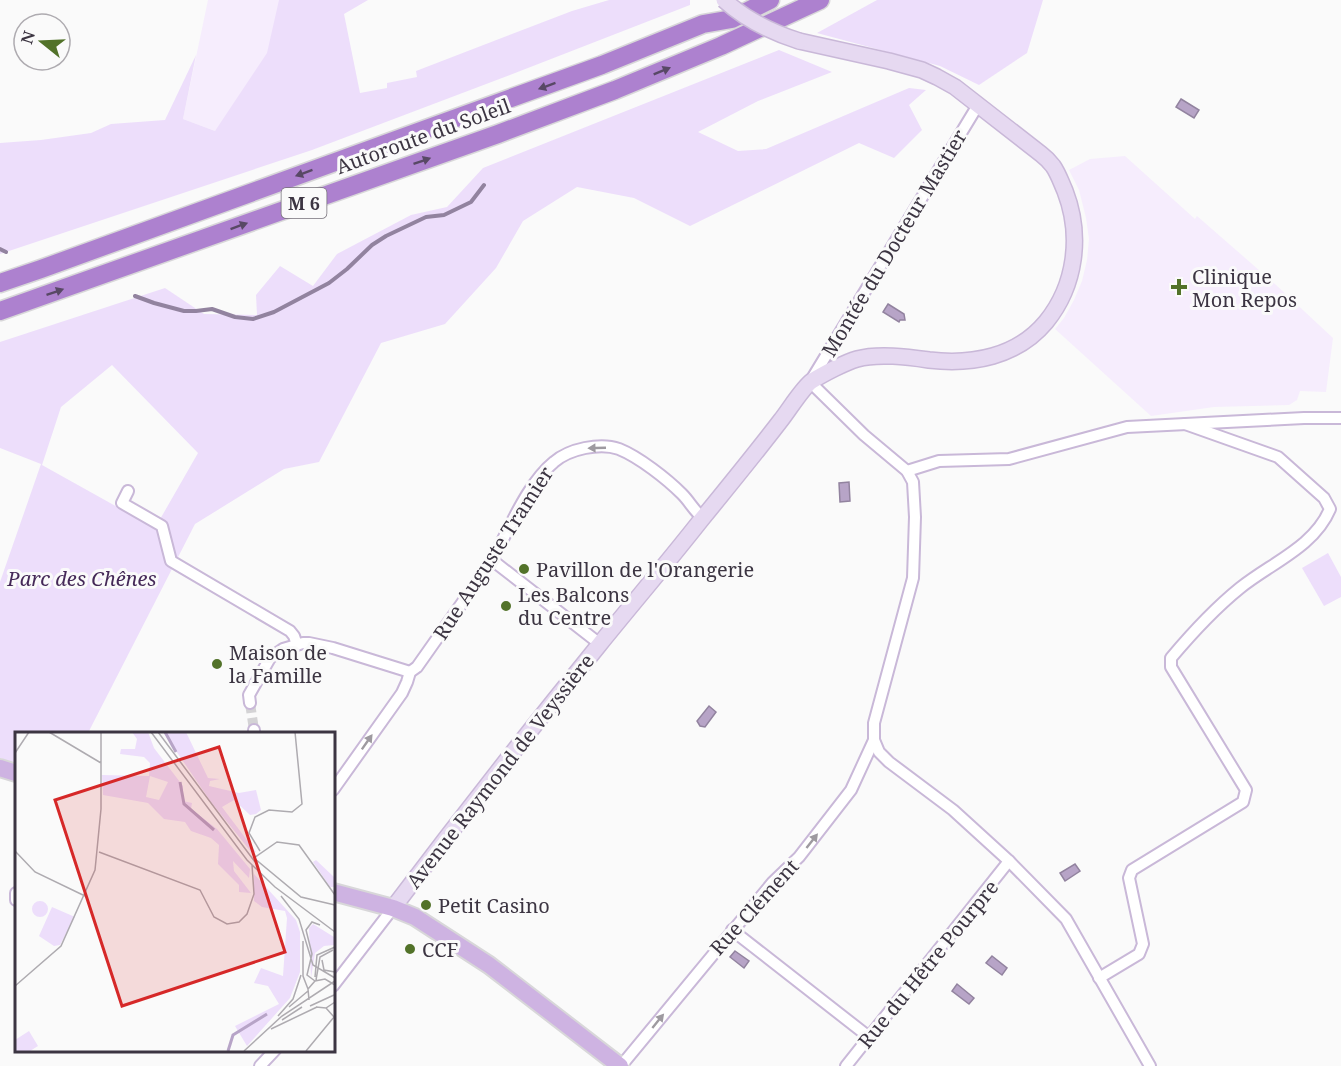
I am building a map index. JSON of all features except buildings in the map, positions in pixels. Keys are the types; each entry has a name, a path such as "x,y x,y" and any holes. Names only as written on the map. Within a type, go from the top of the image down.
{"highway":[{"path":"703,24 724,7 738,0"},
{"name":"Autoroute du Soleil","path":"0,283 580,74 703,24 732,19 770,0"},
{"name":"Autoroute du Soleil","path":"0,311 615,90 721,46 820,0"}],"main road":[{"path":"724,0 753,22 775,32 922,70 955,87 1041,153 1053,166 1064,189 1072,216 1075,250 1069,279 1047,320 1026,341 991,357 970,361 911,357 861,358 846,363 810,382"},
{"name":"Avenue Raymond de Veyssière","path":"393,908 522,741 810,382"},
{"path":"0,768 15,774"},
{"path":"334,892 412,915 489,965 620,1066"}],"street":[{"name":"Montée du Docteur Mastier","path":"810,382 978,105"},
{"path":"810,382 864,435 907,471 939,462 1009,459 1127,427 1341,418"},
{"path":"1099,978 1139,954 1143,944 1128,878 1132,870 1242,802 1246,790 1171,667 1171,658 1199,625 1240,588 1308,541 1325,521 1330,509 1324,498 1278,457 1185,424"},
{"name":"Rue Auguste Tramier","path":"334,789 402,693 410,672 417,667 492,560 532,488 555,461 568,453 587,448 618,449 650,467 683,495 703,518"},
{"name":"Rue Clément","path":"620,1066 773,882 799,857 851,790 874,740 874,723 914,578 913,482 907,471"},
{"path":"128,490 122,503 162,526 171,561 290,631 300,644"},
{"path":"492,560 600,644"},
{"path":"250,703 249,695 270,658 283,649 300,644 309,643 333,648 410,672"},
{"path":"874,740 879,752 889,762 953,810 1010,861 1066,919 1150,1066"},
{"name":"Rue du Hêtre Pourpre","path":"846,1066 1010,861"},
{"path":"334,985 393,908"},
{"path":"732,930 869,1037"},
{"path":"260,1066 273,1051"}],"shaded area":[{"path":"208,0 358,0 215,131 183,119"},
{"path":"1181,99 1199,110 1194,118 1176,107"},
{"name":"Clinique Mon Repos","path":"1125,156 1195,219 1197,216 1275,284 1333,338 1326,392 1300,391 1297,400 1289,405 1214,407 1151,416 1055,329 1064,318 1082,281 1089,239 1079,190 1069,170 1090,159"},
{"path":"888,304 904,314 905,320 899,322 883,312"},
{"path":"849,482 850,501 840,502 839,483"},
{"path":"709,706 716,712 705,727 700,726 697,721"},
{"path":"1075,864 1080,871 1065,881 1060,873"},
{"path":"735,951 749,961 744,968 730,957"},
{"path":"992,956 1007,968 1002,975 986,963"},
{"path":"957,984 974,998 969,1004 952,991"}],"green space":[{"path":"279,0 368,0 344,14 360,93 387,88 387,83 417,77 416,71 572,11 609,0 690,0 690,5 312,150 0,254 0,143 91,133 111,124 165,120 196,55 183,119 215,131 267,53"},
{"path":"877,0 1043,0 1027,53 979,85 940,66 817,33"},
{"name":"Parc des Chênes","path":"779,50 832,72 758,101 698,132 738,151 766,149 909,88 926,90 909,105 922,130 894,158 859,143 690,226 634,198 577,187 523,221 496,268 445,324 381,343 319,462 284,469 195,524 89,732 15,732 15,764 0,758 0,582 41,464 0,448 0,342 165,288 204,314 257,315 256,295 280,266 313,286 337,254 411,215 447,207 483,168","holes":["112,365 198,453 155,528 42,465 61,407"]},
{"path":"1328,553 1341,577 1341,597 1324,606 1302,568"}],"waterway":[{"path":"135,296 184,311 212,309 235,317 253,319 274,312 329,283 372,245 386,236 426,217 444,215 471,202 484,185"},
{"path":"0,249 6,252"}],"tunnel":[{"path":"250,703 254,730"}],"place":[{"name":"Clinique Mon Repos","path":"1179,287"},
{"name":"Pavillon de l'Orangerie","path":"524,569"},
{"name":"Les Balcons du Centre","path":"506,606"},
{"name":"Maison de la Famille","path":"217,664"},
{"name":"Petit Casino","path":"426,905"},
{"name":"CCF","path":"410,949"}]}
